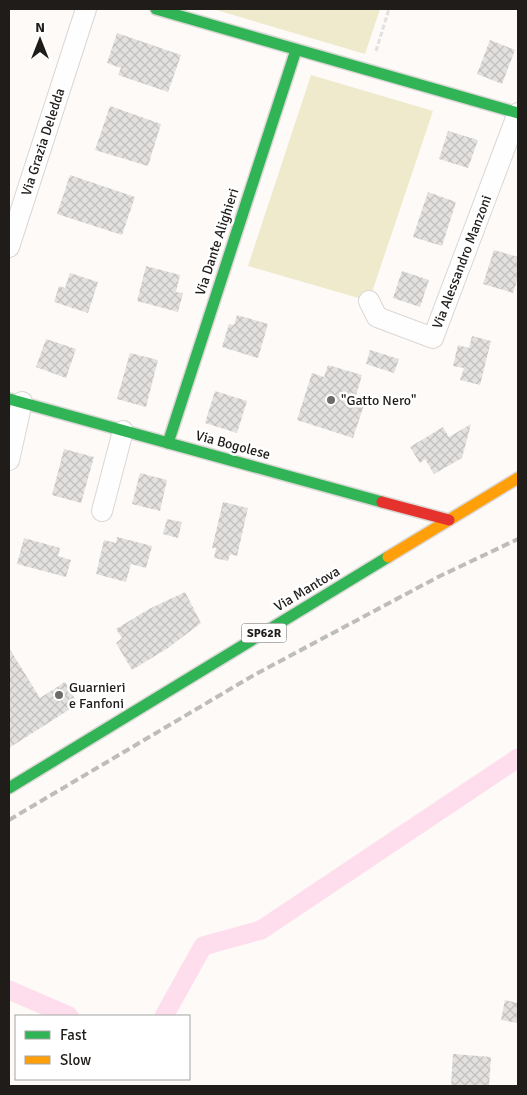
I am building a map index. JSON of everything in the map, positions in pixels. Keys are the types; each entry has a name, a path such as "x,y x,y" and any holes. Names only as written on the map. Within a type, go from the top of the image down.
{"street":[{"name":"Via Grazia Deledda","path":"9,247 86,9"},
{"path":"156,9 518,113"},
{"name":"Via Dante Alighieri","path":"168,443 296,50"},
{"name":"Via Alessandro Manzoni","path":"369,301 377,317 433,338 518,113"},
{"path":"9,460 16,401"},
{"name":"Via Bogolese","path":"16,401 449,520"},
{"path":"102,512 124,431"},
{"name":"Via Mantova","path":"9,788 518,478"}],"path":[{"path":"369,71 390,9"}],"shaded area":[{"path":"213,9 380,9 365,54"},
{"path":"311,75 433,111 369,301 248,266"}],"building":[{"path":"117,33 181,55 168,92 118,75 121,68 107,63"},
{"path":"490,40 515,50 502,84 477,74"},
{"path":"110,106 161,124 148,166 95,150"},
{"path":"448,131 478,140 468,168 439,159"},
{"path":"70,175 135,197 122,235 57,214"},
{"path":"428,192 456,202 442,246 413,237"},
{"path":"494,250 518,257 518,278 513,293 483,284"},
{"path":"146,266 180,275 176,292 183,293 178,312 137,301"},
{"path":"402,271 429,280 420,307 393,298"},
{"path":"70,273 98,282 88,313 54,302 59,286 65,288"},
{"path":"237,315 268,324 258,358 222,347 229,324 234,325"},
{"path":"472,336 491,341 480,385 460,380 464,368 453,366 458,345 469,348"},
{"path":"46,339 76,349 66,378 36,367"},
{"path":"370,350 399,359 394,373 366,364"},
{"path":"130,353 158,360 146,407 117,399"},
{"name":"\"Gatto Nero\"","path":"328,365 362,375 355,399 365,402 353,438 297,420 312,373 324,377"},
{"path":"215,391 247,401 237,433 205,423"},
{"path":"471,424 462,458 434,474 425,459 420,463 410,447 443,427 449,437"},
{"path":"64,449 94,457 81,503 52,495"},
{"path":"140,473 167,480 160,511 132,504"},
{"path":"223,502 248,508 237,556 230,554 228,561 214,558 216,548 212,548"},
{"path":"167,519 182,522 178,538 163,534"},
{"path":"117,537 152,546 146,568 131,564 126,582 96,574 104,540 116,543"},
{"path":"24,538 60,548 58,556 71,560 66,577 17,564"},
{"path":"185,592 201,623 168,648 132,670 116,643 122,638 116,629 149,609"},
{"name":"Guarnieri e Fanfoni","path":"9,648 40,698 65,682 78,704 9,748"},
{"path":"505,1000 518,1003 518,1023 501,1020"},
{"path":"453,1054 491,1057 489,1086 451,1086"}],"waterway":[{"path":"165,1015 203,946 261,930 518,758"},
{"path":"9,990 67,1015"}],"railway":[{"path":"9,820 254,675 438,577 518,539"}],"traffic: fast":[{"path":"156,9 518,113"},
{"path":"168,443 296,50"},
{"path":"9,399 382,502"},
{"path":"9,788 388,557"}],"traffic: slow":[{"path":"388,557 518,478"}],"traffic: jam":[{"path":"382,502 449,520"}],"place":[{"name":"\"Gatto Nero\"","path":"331,400"},
{"name":"Guarnieri e Fanfoni","path":"59,695"}]}
